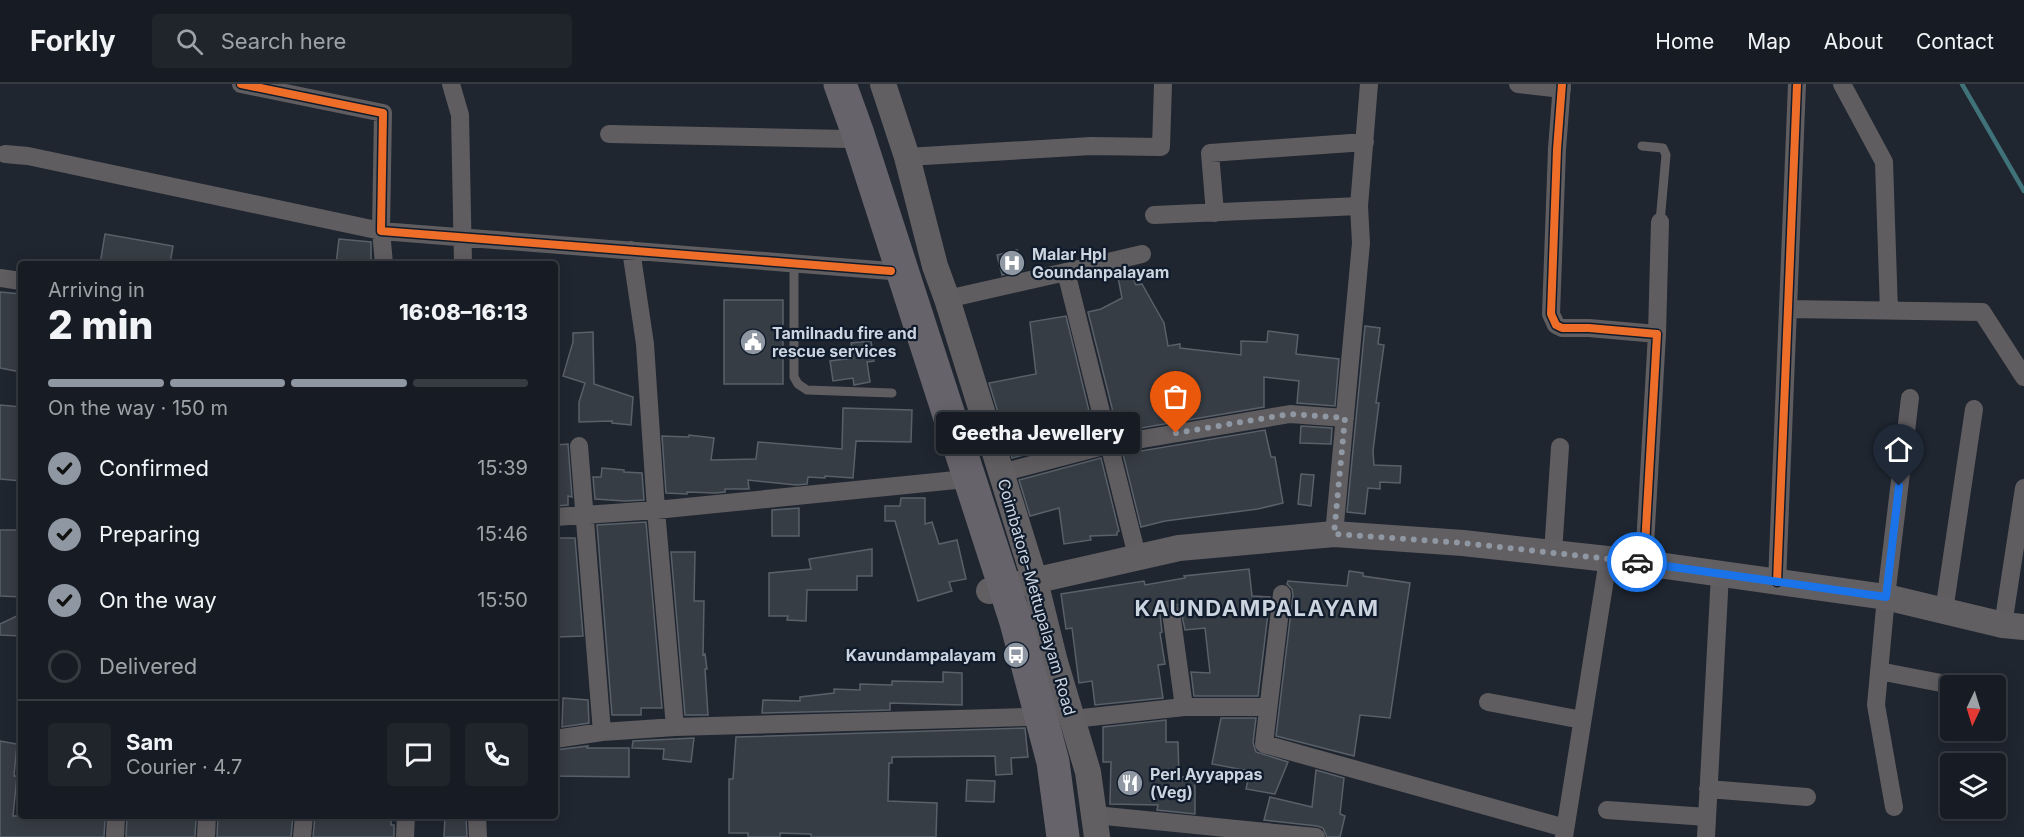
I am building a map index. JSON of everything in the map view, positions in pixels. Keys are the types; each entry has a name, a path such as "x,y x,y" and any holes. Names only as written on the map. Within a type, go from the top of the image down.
{"highway":[{"path":"840,84 1016,622 1053,762 1064,837"},
{"path":"858,84 1026,603 1090,830"}],"main road":[{"path":"828,84 891,271 989,591 1016,655 1052,837"},
{"name":"Coimbatore-Mettupalayam Road","path":"883,84 907,157 935,266 1035,581 1055,662 1088,772 1090,830"},
{"path":"989,591 1179,548 1334,534 1463,543 1644,563 1886,597 2013,626"}],"street":[{"path":"241,84 383,113 381,231 384,261"},
{"path":"452,84 460,115 463,261"},
{"path":"907,157 1091,146 1161,147 1163,84"},
{"path":"1334,534 1361,243 1359,206 1369,84"},
{"path":"1518,84 1562,87 1557,148 1551,314 1553,320 1562,328 1657,334"},
{"path":"1777,582 1797,84"},
{"path":"1842,84 1884,162 1889,310"},
{"path":"609,134 848,139"},
{"path":"1215,213 1210,153 1365,142"},
{"path":"6,154 28,156 381,231 891,271"},
{"path":"1154,215 1359,206"},
{"path":"1644,563 1657,334 1660,222"},
{"path":"631,250 645,344 656,510 675,727"},
{"path":"947,298 1142,254"},
{"path":"1066,272 1107,445 1137,556"},
{"path":"0,278 18,281"},
{"path":"1788,309 1982,312 2024,376"},
{"path":"1894,807 1876,705 1886,597 1910,398"},
{"path":"1944,611 1974,409"},
{"path":"1001,473 1107,445 1290,414 1345,418"},
{"path":"579,446 602,732"},
{"path":"1553,553 1560,447"},
{"path":"558,517 656,510 956,480"},
{"path":"2013,626 2024,488"},
{"path":"1282,594 1264,744 1565,833 1608,560"},
{"path":"1706,837 1720,574"},
{"path":"1171,612 1184,707"},
{"path":"1879,671 1940,683"},
{"path":"1488,702 1582,720"},
{"path":"1073,719 1184,707 1268,707"},
{"path":"558,739 602,732 675,727 1028,717"},
{"path":"1708,789 1807,797"},
{"path":"1607,810 1707,817"},
{"path":"115,837 116,819"},
{"path":"206,837 207,819"},
{"path":"302,837 304,819"},
{"path":"405,837 406,819"},
{"path":"477,819 478,837"},
{"path":"1090,830 1316,837"}],"lane":[{"path":"1642,146 1663,148 1666,155 1660,222"},
{"path":"794,263 794,377 798,384 807,390 892,393"}],"building":[{"path":"105,234 173,246 170,261 100,261"},
{"path":"339,239 371,242 371,261 336,261"},
{"path":"1017,250 1023,270 1002,275 997,255"},
{"path":"1128,269 1136,285 1142,284 1164,323 1168,346 1180,344 1180,348 1241,355 1241,341 1267,342 1268,331 1298,335 1296,354 1339,359 1335,406 1297,403 1299,381 1264,377 1264,407 1118,432 1088,312 1101,309 1122,298 1117,272"},
{"path":"0,292 18,294 18,371 0,368"},
{"name":"Tamilnadu fire and rescue services","path":"724,300 783,300 783,384 724,384"},
{"path":"1066,316 1089,411 1078,413 1080,440 1012,458 989,383 1036,374 1030,322"},
{"path":"1365,326 1380,328 1378,344 1384,345 1376,403 1379,403 1373,451 1374,465 1401,466 1400,483 1380,482 1380,489 1368,488 1365,514 1347,512"},
{"path":"593,332 594,384 633,397 631,425 612,423 612,421 579,422 579,402 585,383 563,376 573,342 573,333"},
{"path":"871,341 874,361 867,362 870,382 854,385 853,378 833,381 830,361 853,358 851,343"},
{"path":"0,405 18,407 18,481 0,479"},
{"path":"843,408 912,410 911,442 856,441 853,478 808,477 807,484 796,485 748,480 749,489 725,489 725,492 715,493 666,493 662,436 689,437 689,435 714,438 711,460 756,459 758,442 842,449"},
{"path":"1301,426 1332,428 1331,444 1300,443"},
{"path":"1265,430 1271,457 1275,457 1283,503 1258,509 1165,521 1141,527 1123,454"},
{"path":"568,444 572,497 568,496 568,505 558,506 558,445"},
{"path":"1101,458 1119,531 1117,535 1090,536 1091,540 1064,544 1059,508 1030,516 1019,480"},
{"path":"602,468 642,473 644,500 595,499 593,477 601,477"},
{"path":"1301,474 1314,475 1311,506 1298,504"},
{"path":"901,498 925,498 925,524 932,522 939,544 957,540 966,579 949,582 952,591 918,601 895,521 885,521 885,506 900,506"},
{"path":"799,508 799,536 772,536 772,510"},
{"path":"646,522 662,708 641,708 641,715 612,715 597,525"},
{"path":"0,530 17,530 18,597 0,596"},
{"path":"558,538 575,538 583,636 558,637"},
{"path":"872,549 872,576 857,576 857,590 807,590 806,621 787,620 788,616 769,616 769,573 811,569 809,559"},
{"path":"671,552 695,552 694,601 704,601 703,655 705,654 707,669 705,669 708,715 685,715"},
{"path":"1249,569 1252,596 1270,597 1258,696 1194,696 1191,672 1210,673 1205,628 1185,630 1180,606 1170,601 1164,604 1160,613 1162,632 1160,633 1165,664 1158,665 1163,698 1095,705 1092,681 1079,683 1072,628 1066,629 1061,594 1144,581 1145,585 1185,578 1184,576"},
{"path":"1349,571 1363,573 1363,576 1410,583 1390,718 1360,715 1354,756 1276,736 1293,595 1292,589 1287,584 1288,581 1347,586"},
{"path":"18,615 18,636 0,635 0,624"},
{"path":"943,672 962,673 962,705 890,703 890,710 762,713 763,700 800,701 800,697 834,693 834,689 860,690 860,684 892,685 892,681 943,682"},
{"path":"563,698 588,700 589,723 562,727"},
{"path":"1221,718 1256,718 1253,743 1256,752 1288,762 1275,794 1246,789 1250,771 1212,764"},
{"path":"1166,720 1166,742 1178,742 1179,777 1195,777 1195,814 1157,810 1158,805 1110,804 1111,762 1103,762 1103,727"},
{"path":"1025,728 1028,757 1011,758 1012,774 996,775 995,756 892,757 892,763 889,763 888,801 937,803 936,837 811,837 811,834 780,833 780,837 748,837 748,833 729,833 729,779 733,779 736,737"},
{"path":"694,738 691,762 663,759 664,749 632,748 633,741"},
{"path":"0,741 17,744 13,816 18,816 18,819 105,819 104,837 0,837"},
{"path":"588,746 587,748 629,748 629,777 558,776 558,750"},
{"path":"1316,770 1344,778 1340,814 1345,816 1340,837 1327,837 1323,828 1317,826 1264,820 1270,797 1312,807"},
{"path":"967,780 995,781 994,802 966,801"},
{"path":"127,819 196,819 195,837 126,837"},
{"path":"218,819 293,819 291,837 217,837"},
{"path":"315,819 391,819 391,825 394,825 394,837 313,837"},
{"path":"445,819 466,819 467,837 444,837"}],"waterway":[{"path":"1962,84 2024,191"}],"cycle path":[{"path":"241,84 383,113 381,231 891,271"},
{"path":"1562,84 1557,149 1551,314 1556,325 1562,328 1657,334 1644,563"},
{"path":"1777,582 1797,84"}],"way so far":[{"path":"1176,433 1290,414 1345,418 1334,534 1463,543 1637,562"}],"place":[{"name":"Malar Hpl Goundanpalayam","path":"1012,263"},
{"name":"Tamilnadu fire and rescue services","path":"753,342"},
{"name":"Geetha Jewellery","path":"1176,433"},
{"name":"Kavundampalayam","path":"1016,655"},
{"name":"Perl Ayyappas (Veg)","path":"1130,783"}],"district":[{"name":"KAUNDAMPALAYAM","path":"1257,608"}],"route":[{"path":"1637,562 1886,597 1899,486"}]}
